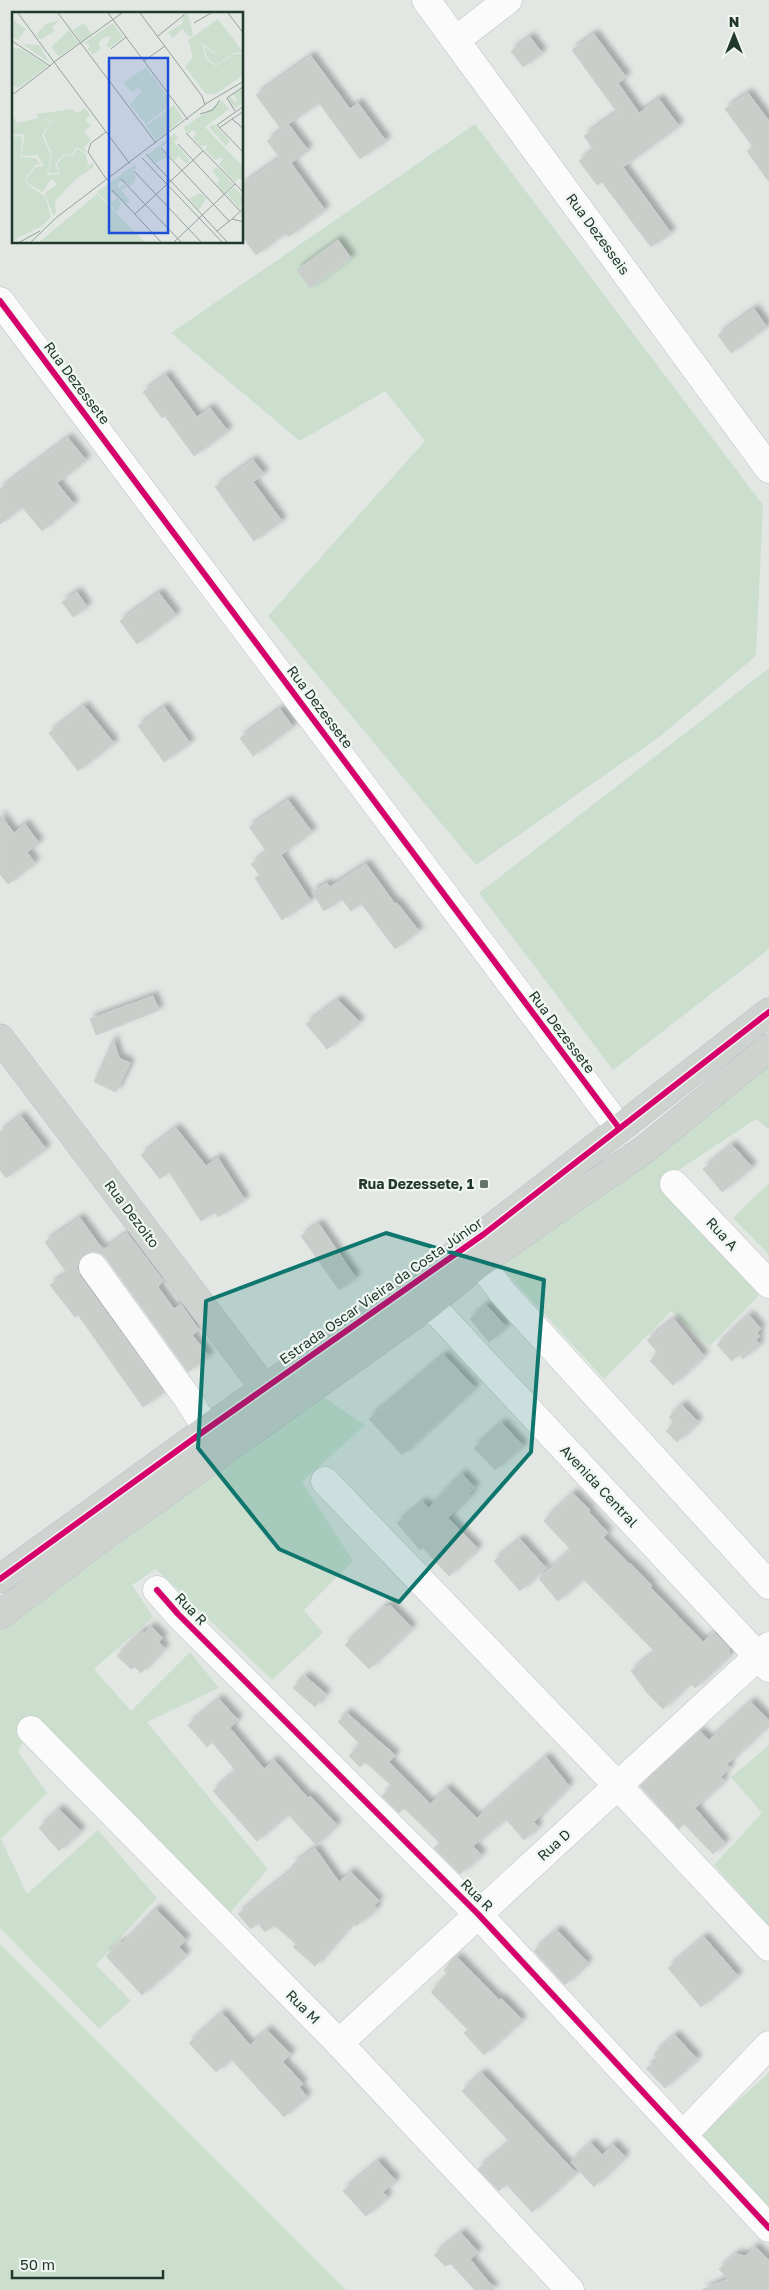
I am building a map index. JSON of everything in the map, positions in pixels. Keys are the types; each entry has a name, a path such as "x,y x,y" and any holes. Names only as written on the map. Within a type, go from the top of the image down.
{"main road":[{"name":"Estrada Oscar Vieira da Costa Júnior","path":"0,1579 207,1429 469,1245 769,1012"},
{"name":"Rua Dezoito","path":"0,1038 265,1389"},
{"path":"0,1615 109,1533 426,1306 480,1263 645,1149 769,1048"}],"street":[{"name":"Rua Dezesseis","path":"426,0 769,469"},
{"path":"456,40 508,0"},
{"name":"Rua Dezessete","path":"0,301 619,1128"},
{"name":"Rua A","path":"674,1184 769,1284"},
{"path":"480,1263 503,1293 769,1585"},
{"path":"93,1267 186,1396 207,1429"},
{"name":"Avenida Central","path":"426,1306 439,1314 765,1657"},
{"path":"325,1481 619,1787 769,1947"},
{"name":"Rua R","path":"157,1590 178,1614 478,1914 769,2228"},
{"name":"Rua D","path":"339,2043 478,1914 765,1657"},
{"name":"Rua M","path":"31,1730 339,2043 570,2290"},
{"path":"683,2135 769,2045"}],"highlighted area":[{"path":"386,1233 544,1280 531,1452 399,1602 279,1549 198,1448 206,1301"}],"green space":[{"path":"475,124 763,505 756,656 658,738 476,865 268,616 425,441 385,391 300,441 171,333"},
{"path":"769,668 769,949 613,1070 479,893"},
{"path":"769,1058 769,1130 756,1119 662,1181 759,1295 710,1346 671,1311 604,1379 499,1265"},
{"path":"769,1183 769,1255 733,1218"},
{"path":"322,1396 365,1425 302,1482 353,1561 304,1610 323,1633 272,1680 156,1569 132,1585 153,1617 94,1669 131,1711 190,1652 219,1688 147,1722 268,1869 229,1914 36,1717 18,1752 47,1793 1,1839 27,1894 98,1830 157,1898 96,1965 131,2001 99,2029 0,1928 0,1630"},
{"path":"769,1745 769,1927 714,1865 762,1813 731,1777"},
{"path":"0,1944 346,2290 0,2290"},
{"path":"769,2073 769,2208 699,2135"}],"building":[{"path":"594,34 626,77 618,83 639,113 659,99 679,126 623,167 671,233 651,247 602,182 597,185 579,161 594,150 584,136 617,112 572,50"},
{"path":"530,37 542,53 523,67 511,51"},
{"path":"311,56 350,109 358,103 386,141 360,159 319,103 281,129 256,95"},
{"path":"748,93 769,121 769,182 747,151 753,147 725,109"},
{"path":"289,125 308,150 291,163 325,210 288,237 286,233 256,255 244,239 244,184 280,158 267,141"},
{"path":"338,240 351,258 310,288 297,270"},
{"path":"754,309 767,327 731,353 718,335"},
{"path":"166,375 197,417 210,408 228,431 194,456 165,416 162,418 143,392"},
{"path":"68,438 86,460 57,483 74,504 42,531 22,507 0,524 0,489"},
{"path":"253,460 264,474 253,482 282,521 254,541 215,487"},
{"path":"77,592 87,607 73,617 62,602"},
{"path":"159,593 176,615 137,644 120,621"},
{"path":"84,706 114,743 78,771 49,733"},
{"path":"164,707 190,743 164,762 138,726"},
{"path":"280,709 293,727 253,756 240,738"},
{"path":"288,800 312,832 281,855 311,901 282,920 255,878 260,875 251,864 267,852 249,827"},
{"path":"0,815 14,833 25,824 39,843 27,852 35,863 8,884 0,874"},
{"path":"366,864 395,904 397,903 419,931 395,949 361,903 351,911 342,899 324,911 312,892 327,883 330,887"},
{"path":"153,996 159,1010 96,1035 90,1019"},
{"path":"338,1000 360,1022 327,1049 306,1024"},
{"path":"113,1039 119,1058 130,1063 116,1092 94,1082"},
{"path":"21,1116 46,1149 6,1178 0,1170 0,1132"},
{"path":"176,1128 206,1166 218,1158 245,1200 218,1217 215,1212 201,1221 169,1172 160,1179 141,1155"},
{"path":"732,1145 752,1167 722,1192 703,1169"},
{"path":"80,1218 103,1250 127,1233 163,1280 158,1287 174,1309 181,1304 199,1330 192,1335 209,1356 188,1372 106,1258 100,1253 92,1251 84,1255 79,1261 77,1268 80,1276 164,1392 143,1407 78,1315 75,1317 50,1285 67,1273 45,1242"},
{"path":"319,1224 356,1278 339,1290 301,1236"},
{"path":"486,1305 506,1327 489,1342 470,1319"},
{"path":"749,1315 761,1329 757,1333 760,1336 756,1340 760,1344 743,1359 739,1354 732,1361 717,1345"},
{"path":"674,1319 704,1356 673,1385 650,1361 658,1353 647,1340"},
{"path":"444,1355 475,1388 402,1455 369,1419"},
{"path":"682,1405 698,1422 677,1442 666,1431 674,1423 669,1417"},
{"path":"502,1423 523,1446 495,1470 474,1448"},
{"path":"462,1474 475,1488 469,1493 471,1495 448,1518 478,1549 449,1576 423,1548 420,1550 397,1523 423,1502 429,1508"},
{"path":"573,1493 590,1510 589,1512 608,1533 603,1537 652,1586 650,1587 703,1642 714,1632 729,1648 729,1656 695,1688 690,1683 663,1709 648,1694 631,1671 655,1652 583,1579 558,1601 539,1579 571,1550 544,1521"},
{"path":"520,1539 546,1568 520,1591 494,1561"},
{"path":"391,1606 412,1628 369,1669 345,1645 384,1607"},
{"path":"151,1626 163,1638 159,1642 165,1648 141,1673 135,1667 131,1669 117,1656 142,1631 144,1634"},
{"path":"305,1676 326,1694 315,1707 293,1688"},
{"path":"219,1699 238,1720 230,1728 264,1769 274,1760 308,1798 310,1796 337,1825 316,1845 288,1814 257,1841 213,1791 236,1771 212,1742 207,1747 188,1725"},
{"path":"751,1702 769,1720 769,1725 727,1764 730,1768 721,1777 724,1781 695,1808 725,1843 713,1854 684,1824 679,1829 640,1786 700,1731 709,1740"},
{"path":"347,1713 395,1755 389,1762 430,1804 447,1788 477,1818 546,1757 569,1786 534,1822 538,1827 524,1840 506,1819 473,1846 482,1855 460,1874 434,1848 440,1843 404,1808 399,1813 382,1796 392,1786 365,1762 360,1767 349,1756 360,1744 338,1722"},
{"path":"59,1809 81,1831 59,1851 39,1828"},
{"path":"315,1848 339,1882 351,1872 379,1901 374,1905 377,1909 356,1926 353,1922 315,1966 293,1947 296,1944 274,1925 265,1932 258,1923 251,1929 238,1914 295,1868 292,1865"},
{"path":"156,1909 186,1940 179,1947 186,1955 142,1995 106,1956 121,1942 122,1944"},
{"path":"557,1930 588,1963 565,1985 534,1951"},
{"path":"704,1937 738,1976 701,2007 668,1968"},
{"path":"457,1957 499,2000 501,1998 522,2020 484,2055 464,2033 468,2030 431,1992 448,1975 444,1970"},
{"path":"222,2013 250,2045 267,2030 291,2054 283,2062 303,2084 299,2087 307,2097 284,2117 231,2059 216,2072 189,2043"},
{"path":"675,2035 697,2059 665,2088 646,2068 658,2061 654,2054"},
{"path":"482,2073 576,2173 532,2212 506,2184 499,2191 478,2169 510,2142 462,2091"},
{"path":"591,2143 602,2155 613,2144 625,2157 594,2187 571,2162"},
{"path":"378,2161 396,2181 383,2192 388,2197 366,2216 343,2191"},
{"path":"461,2233 478,2252 470,2259 495,2290 475,2290 451,2264 445,2266 434,2255"},
{"path":"755,2247 769,2260 769,2290 702,2290 728,2279 719,2269 736,2254 745,2256"}],"cycle path":[{"path":"0,301 619,1128"},
{"path":"0,1579 207,1429 484,1234 769,1012"},
{"path":"157,1590 178,1614 478,1914 769,2228"}],"place":[{"name":"Rua Dezessete, 1","path":"484,1184"}]}
